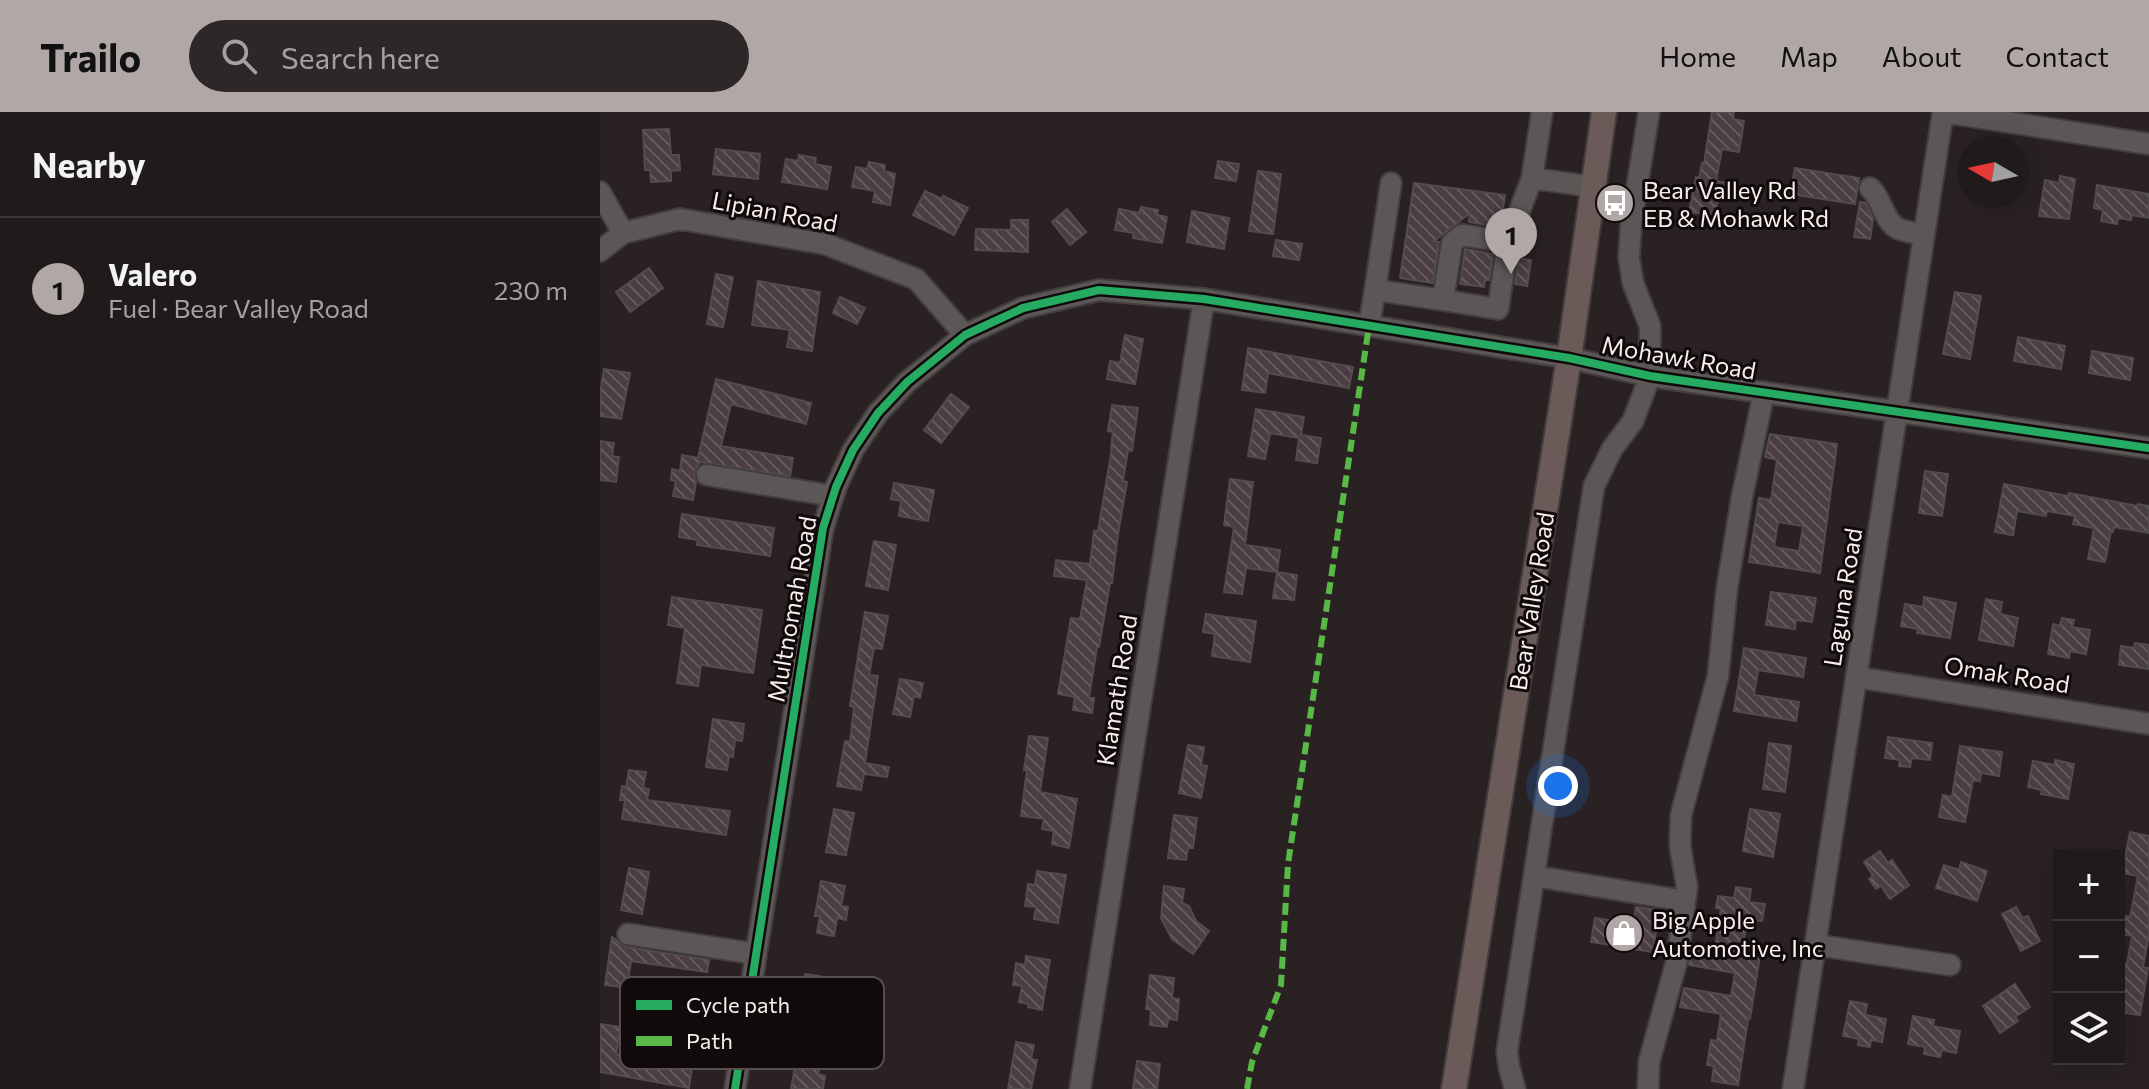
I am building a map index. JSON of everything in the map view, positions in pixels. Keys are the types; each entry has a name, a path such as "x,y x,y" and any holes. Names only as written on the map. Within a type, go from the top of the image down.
{"main road":[{"name":"Bear Valley Road","path":"1454,1089 1569,358 1604,112"}],"street":[{"path":"1375,290 1498,309 1508,242 1532,178 1542,112"},
{"path":"1515,1089 1507,1051 1594,486 1612,449 1633,421 1650,376 1650,326 1633,283 1629,258 1631,224 1649,112"},
{"path":"1943,112 2149,144"},
{"name":"Laguna Road","path":"1793,1089 1943,112"},
{"path":"1532,178 1593,187"},
{"path":"1369,326 1391,183"},
{"path":"1870,188 1877,194 1890,223 1924,235"},
{"path":"600,192 623,233"},
{"name":"Lipian Road","path":"600,251 623,233 680,219 825,244 916,279 965,335"},
{"path":"1443,300 1452,243 1462,235 1508,242"},
{"name":"Multnomah Road","path":"752,977 823,528 853,450 878,413 907,382 965,335 1023,308 1099,290 1204,299"},
{"name":"Mohawk Road","path":"1204,299 1569,358 1650,376 2149,448"},
{"name":"Klamath Road","path":"1080,1089 1204,299"},
{"path":"1648,1089 1649,1062 1675,967 1687,887 1680,846 1681,815 1720,667 1727,588 1764,392"},
{"path":"707,475 833,496"},
{"name":"Omak Road","path":"1856,677 2149,724"},
{"path":"1534,876 1685,901"},
{"path":"628,934 756,954"},
{"path":"1816,945 1950,965"},
{"name":"Multnomah Road","path":"735,1089 738,1069"}],"building":[{"path":"1712,112 1734,112 1733,119 1744,121 1739,152 1722,149 1716,181 1727,183 1724,201 1718,200 1715,216 1689,212 1696,177 1699,178 1704,164"},
{"path":"669,129 671,155 679,155 680,170 671,171 671,181 651,182 650,170 645,170 643,130"},
{"path":"716,149 760,154 758,179 713,174"},
{"path":"799,155 816,158 815,164 831,167 827,189 782,182 786,159 798,161"},
{"path":"1218,161 1239,164 1236,181 1215,178"},
{"path":"869,162 885,165 884,171 895,174 890,205 873,202 875,191 852,187 856,167 867,169"},
{"path":"1795,168 1859,178 1855,204 1790,194"},
{"path":"1258,171 1281,174 1273,234 1249,231"},
{"path":"2060,176 2075,179 2069,219 2039,216 2045,180 2059,183"},
{"path":"1414,183 1505,195 1500,227 1469,222 1470,213 1434,241 1439,242 1433,283 1400,278"},
{"path":"2097,185 2149,194 2149,218 2132,215 2131,220 2118,218 2117,224 2101,221 2103,210 2094,208"},
{"path":"925,191 968,208 954,235 913,215"},
{"path":"1860,202 1866,203 1873,219 1870,239 1854,237"},
{"path":"1141,207 1158,210 1157,215 1167,217 1162,243 1133,238 1134,233 1115,230 1119,209 1139,213"},
{"path":"1067,209 1086,232 1070,245 1052,222"},
{"path":"1192,211 1229,218 1224,249 1187,242"},
{"path":"1011,220 1028,220 1028,252 975,250 976,229 1011,230"},
{"path":"1276,240 1302,244 1299,260 1273,256"},
{"path":"1465,249 1493,254 1489,280 1485,280 1484,287 1460,284"},
{"path":"1519,258 1531,260 1527,286 1515,284"},
{"path":"649,268 663,288 630,312 616,292"},
{"path":"716,274 733,277 723,327 707,324"},
{"path":"758,281 820,292 812,351 787,347 790,330 752,325"},
{"path":"1955,292 1981,296 1970,359 1943,354"},
{"path":"840,297 865,308 857,324 833,313"},
{"path":"1125,335 1143,339 1135,384 1107,379 1110,361 1120,363"},
{"path":"2018,337 2065,346 2061,369 2014,361"},
{"path":"1248,348 1353,367 1349,388 1268,373 1265,393 1242,390"},
{"path":"2092,351 2133,358 2130,380 2089,373"},
{"path":"604,369 630,373 621,419 600,416"},
{"path":"716,379 811,403 806,424 731,404 721,446 793,458 790,476 700,462 694,472 693,500 673,496 676,481 671,480 672,469 680,471 682,455 698,458"},
{"path":"951,394 969,407 941,443 924,430"},
{"path":"1112,405 1138,408 1132,451 1128,450 1123,481 1127,482 1112,583 1089,698 1094,698 1092,713 1073,710 1075,697 1058,694 1071,618 1080,619 1087,580 1054,576 1056,560 1090,564 1112,448 1113,432 1108,431"},
{"path":"1256,409 1304,417 1301,435 1321,438 1317,463 1296,460 1299,438 1270,433 1265,459 1248,456"},
{"path":"1770,434 1837,444 1820,573 1749,562 1759,498 1771,500 1777,460 1765,457","holes":["1778,522 1803,526 1799,551 1774,547"]},
{"path":"600,441 614,443 612,456 619,457 616,482 600,480"},
{"path":"1925,471 1948,474 1942,516 1919,513"},
{"path":"1230,479 1253,482 1245,545 1280,550 1277,572 1246,568 1242,594 1224,592 1234,527 1224,525"},
{"path":"894,483 934,490 928,521 899,516 901,501 891,499"},
{"path":"2004,484 2149,506 2149,533 2114,527 2105,562 2088,559 2094,528 2073,524 2075,516 2047,511 2046,516 2017,511 2013,535 1995,532"},
{"path":"682,514 774,528 770,556 697,545 698,540 679,537"},
{"path":"874,541 896,545 888,590 866,586"},
{"path":"1277,572 1297,575 1294,600 1273,598"},
{"path":"1771,592 1816,598 1812,622 1796,620 1795,629 1766,625"},
{"path":"672,597 762,610 753,673 701,665 698,686 677,683 685,628 668,625"},
{"path":"1924,597 1956,603 1950,638 1917,633 1918,629 1901,626 1905,604 1923,607"},
{"path":"1986,599 2002,602 2000,614 2018,618 2013,646 1979,640"},
{"path":"865,612 888,616 882,649 874,648 869,675 878,676 865,763 889,767 887,777 864,774 861,790 837,786 845,741 850,742 854,707 850,706"},
{"path":"1206,614 1256,621 1250,662 1212,656 1215,634 1203,632"},
{"path":"2062,618 2074,620 2072,627 2090,630 2086,654 2070,651 2069,658 2048,654 2053,624 2060,626"},
{"path":"2135,643 2149,645 2149,669 2119,665 2121,646 2134,648"},
{"path":"1744,648 1806,658 1803,677 1758,670 1754,695 1799,702 1796,721 1734,711"},
{"path":"900,679 923,683 920,698 914,696 910,717 893,714"},
{"path":"713,719 744,724 742,741 735,740 733,757 729,756 727,770 706,767"},
{"path":"1029,736 1048,738 1040,792 1077,799 1069,848 1052,844 1054,831 1042,829 1044,819 1021,816"},
{"path":"1888,737 1932,743 1930,760 1912,758 1910,767 1899,766 1900,760 1885,758"},
{"path":"1769,743 1791,746 1785,792 1763,789"},
{"path":"1188,745 1204,747 1201,765 1207,766 1201,798 1179,793"},
{"path":"1960,746 2002,752 1999,776 1981,773 1980,781 1973,780 1965,822 1939,817 1943,795 1952,797"},
{"path":"2055,760 2074,764 2068,799 2041,794 2042,790 2028,787 2033,761 2055,765"},
{"path":"629,770 646,772 643,788 649,789 647,800 730,811 726,835 622,819 625,800 620,800 622,786 626,787"},
{"path":"834,809 854,813 846,855 826,852"},
{"path":"1750,809 1780,814 1773,857 1743,851"},
{"path":"1174,815 1197,818 1193,848 1188,848 1186,860 1168,858"},
{"path":"2130,832 2149,836 2149,934 2143,967 2148,968 2140,1015 2125,1013 2125,964 2132,936 2125,935 2125,916 2130,917 2138,876 2125,874"},
{"path":"1880,851 1888,863 1892,860 1909,885 1890,899 1881,886 1876,889 1869,879 1873,876 1864,862"},
{"path":"1961,862 1987,871 1977,901 1936,888 1944,865 1959,870"},
{"path":"629,868 649,872 642,914 621,910"},
{"path":"1037,871 1066,875 1058,923 1034,919 1036,907 1025,906 1028,884 1035,885"},
{"path":"821,881 845,886 841,906 848,907 846,920 837,918 834,936 817,933 820,916 815,916"},
{"path":"1164,886 1184,889 1182,903 1189,906 1196,921 1209,931 1193,954 1172,939 1161,918"},
{"path":"1736,887 1751,889 1749,902 1765,904 1762,921 1747,919 1742,953 1760,956 1738,1085 1712,1081 1714,1066 1707,1065 1711,1040 1717,1041 1721,1014 1680,1007 1684,988 1731,996 1735,973 1689,965 1692,944 1715,948 1721,909 1716,908 1718,896 1734,898"},
{"name":"Big Apple Automotive, Inc","path":"1636,907 1659,910 1653,952 1591,942 1595,918 1633,924"},
{"path":"2016,907 2022,918 2028,916 2040,941 2021,951 2002,914"},
{"path":"612,937 626,947 709,960 707,972 631,961 629,977 620,977 620,987 605,985"},
{"path":"1026,956 1050,960 1042,1010 1019,1002 1022,986 1013,985 1016,963 1025,965"},
{"path":"1150,975 1174,978 1172,998 1179,999 1177,1020 1168,1019 1167,1027 1150,1025 1151,1010 1146,1009"},
{"path":"2015,984 2030,1007 2015,1017 2018,1021 2000,1033 1983,1006"},
{"path":"1850,1001 1867,1004 1865,1015 1886,1019 1882,1042 1871,1040 1870,1047 1858,1045 1859,1039 1843,1036"},
{"path":"1913,1016 1934,1020 1933,1026 1960,1031 1956,1053 1942,1050 1940,1057 1924,1054 1925,1047 1908,1044"},
{"path":"600,1024 620,1027 616,1054 620,1055 620,1069 692,1069 689,1088 600,1072"},
{"path":"1016,1042 1034,1045 1031,1059 1037,1060 1031,1089 1008,1089"},
{"path":"1137,1061 1160,1064 1157,1089 1133,1089"},
{"path":"795,1069 819,1069 818,1074 825,1076 823,1089 791,1089"}],"marked path":[{"path":"1247,1089 1252,1062 1281,985 1288,864 1369,326"}],"cycle path":[{"path":"753,977 823,528 836,487 853,450 878,413 907,382 965,335 1023,308 1099,290 1204,299 1569,358 1650,376 2149,448"},
{"path":"735,1089 738,1069"}],"place":[{"name":"Bear Valley Rd EB & Mohawk Rd","path":"1615,203"},
{"name":"Valero","path":"1511,274"},
{"name":"Big Apple Automotive, Inc","path":"1624,933"}]}
